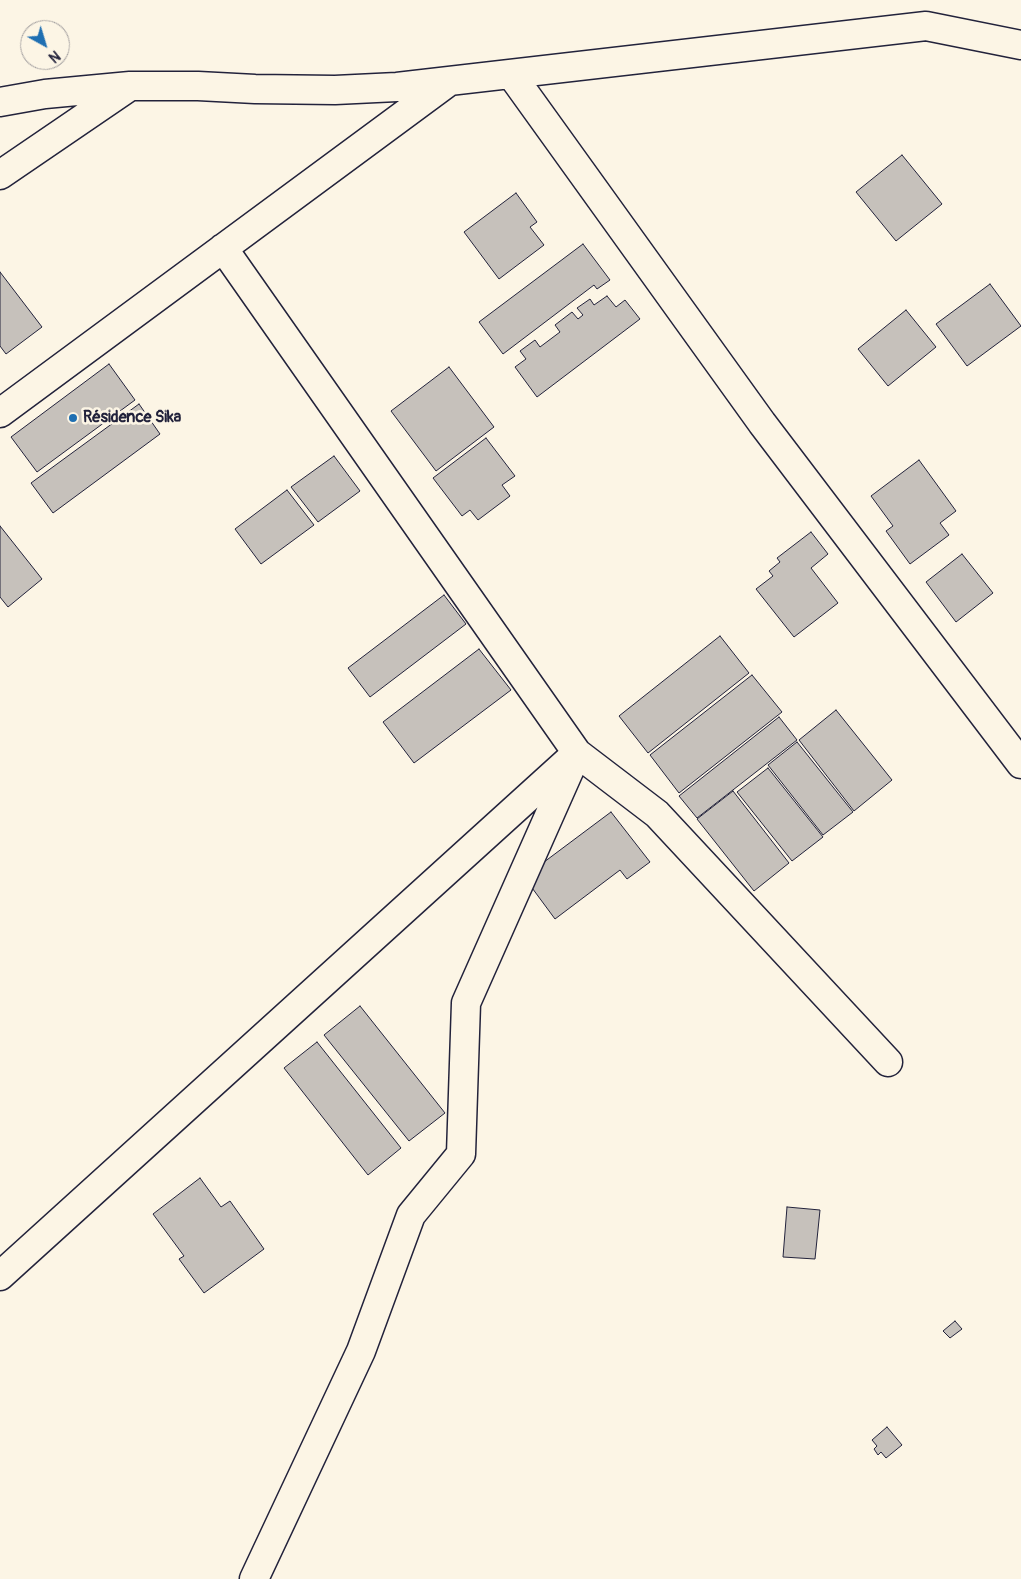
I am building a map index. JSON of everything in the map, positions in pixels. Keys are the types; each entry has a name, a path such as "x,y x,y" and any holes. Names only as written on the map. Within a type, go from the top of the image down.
{"street":[{"path":"0,102 45,94 130,86 335,90 447,82 926,26 1021,45"},
{"path":"511,74 762,424 1021,764"},
{"path":"0,413 447,82"},
{"path":"0,176 130,86"},
{"path":"223,248 577,754 658,814 888,1062"},
{"path":"0,1276 577,754"},
{"path":"254,1579 361,1351 411,1215 461,1154 466,1003 577,754"}],"building":[{"path":"902,155 942,204 896,241 856,192"},
{"path":"516,193 537,222 530,227 544,245 499,279 464,232"},
{"path":"583,244 610,280 597,289 594,285 503,354 479,322"},
{"path":"0,272 42,327 6,354 0,346"},
{"path":"990,284 1021,326 967,366 936,324"},
{"path":"607,296 616,307 625,300 640,319 537,397 515,367 526,359 520,351 535,340 540,347 560,332 555,325 572,312 578,319 583,315 577,308 590,299 594,305"},
{"path":"906,310 936,347 888,386 858,349"},
{"name":"Résidence Sika","path":"109,364 135,400 37,472 11,437"},
{"path":"449,367 494,427 436,471 391,411"},
{"name":"Résidence Sika","path":"139,404 160,434 53,513 31,483"},
{"path":"486,438 515,476 502,485 510,496 478,520 470,510 462,516 433,478"},
{"path":"334,456 360,491 318,522 291,487"},
{"path":"919,460 956,511 940,523 949,535 910,564 886,531 893,526 871,496"},
{"path":"287,490 314,525 261,564 235,529"},
{"path":"0,526 42,579 8,607 0,597"},
{"path":"811,532 828,554 811,568 838,603 794,637 756,589 773,576 769,571 780,562 777,558"},
{"path":"962,554 993,593 956,622 926,582"},
{"path":"444,595 466,624 370,697 348,668"},
{"path":"720,636 749,673 648,753 619,716"},
{"path":"479,649 511,690 414,763 383,722"},
{"path":"752,675 782,712 679,793 650,755"},
{"path":"836,710 892,780 854,811 799,740"},
{"path":"779,717 797,740 697,818 679,796"},
{"path":"797,742 853,812 823,835 768,765"},
{"path":"768,768 823,837 792,861 737,792"},
{"path":"733,791 789,863 754,891 697,819"},
{"path":"611,812 650,862 627,879 620,870 555,919 524,877"},
{"path":"360,1006 445,1113 409,1141 324,1035"},
{"path":"317,1042 401,1148 368,1175 284,1068"},
{"path":"200,1178 221,1207 230,1201 264,1249 204,1293 179,1259 184,1256 153,1214"},
{"path":"787,1207 820,1210 815,1259 783,1257"},
{"path":"955,1321 962,1329 950,1338 943,1331"},
{"path":"887,1427 902,1445 886,1458 881,1452 878,1455 874,1449 877,1446 872,1440"}],"place":[{"name":"Résidence Sika","path":"73,418"}]}
